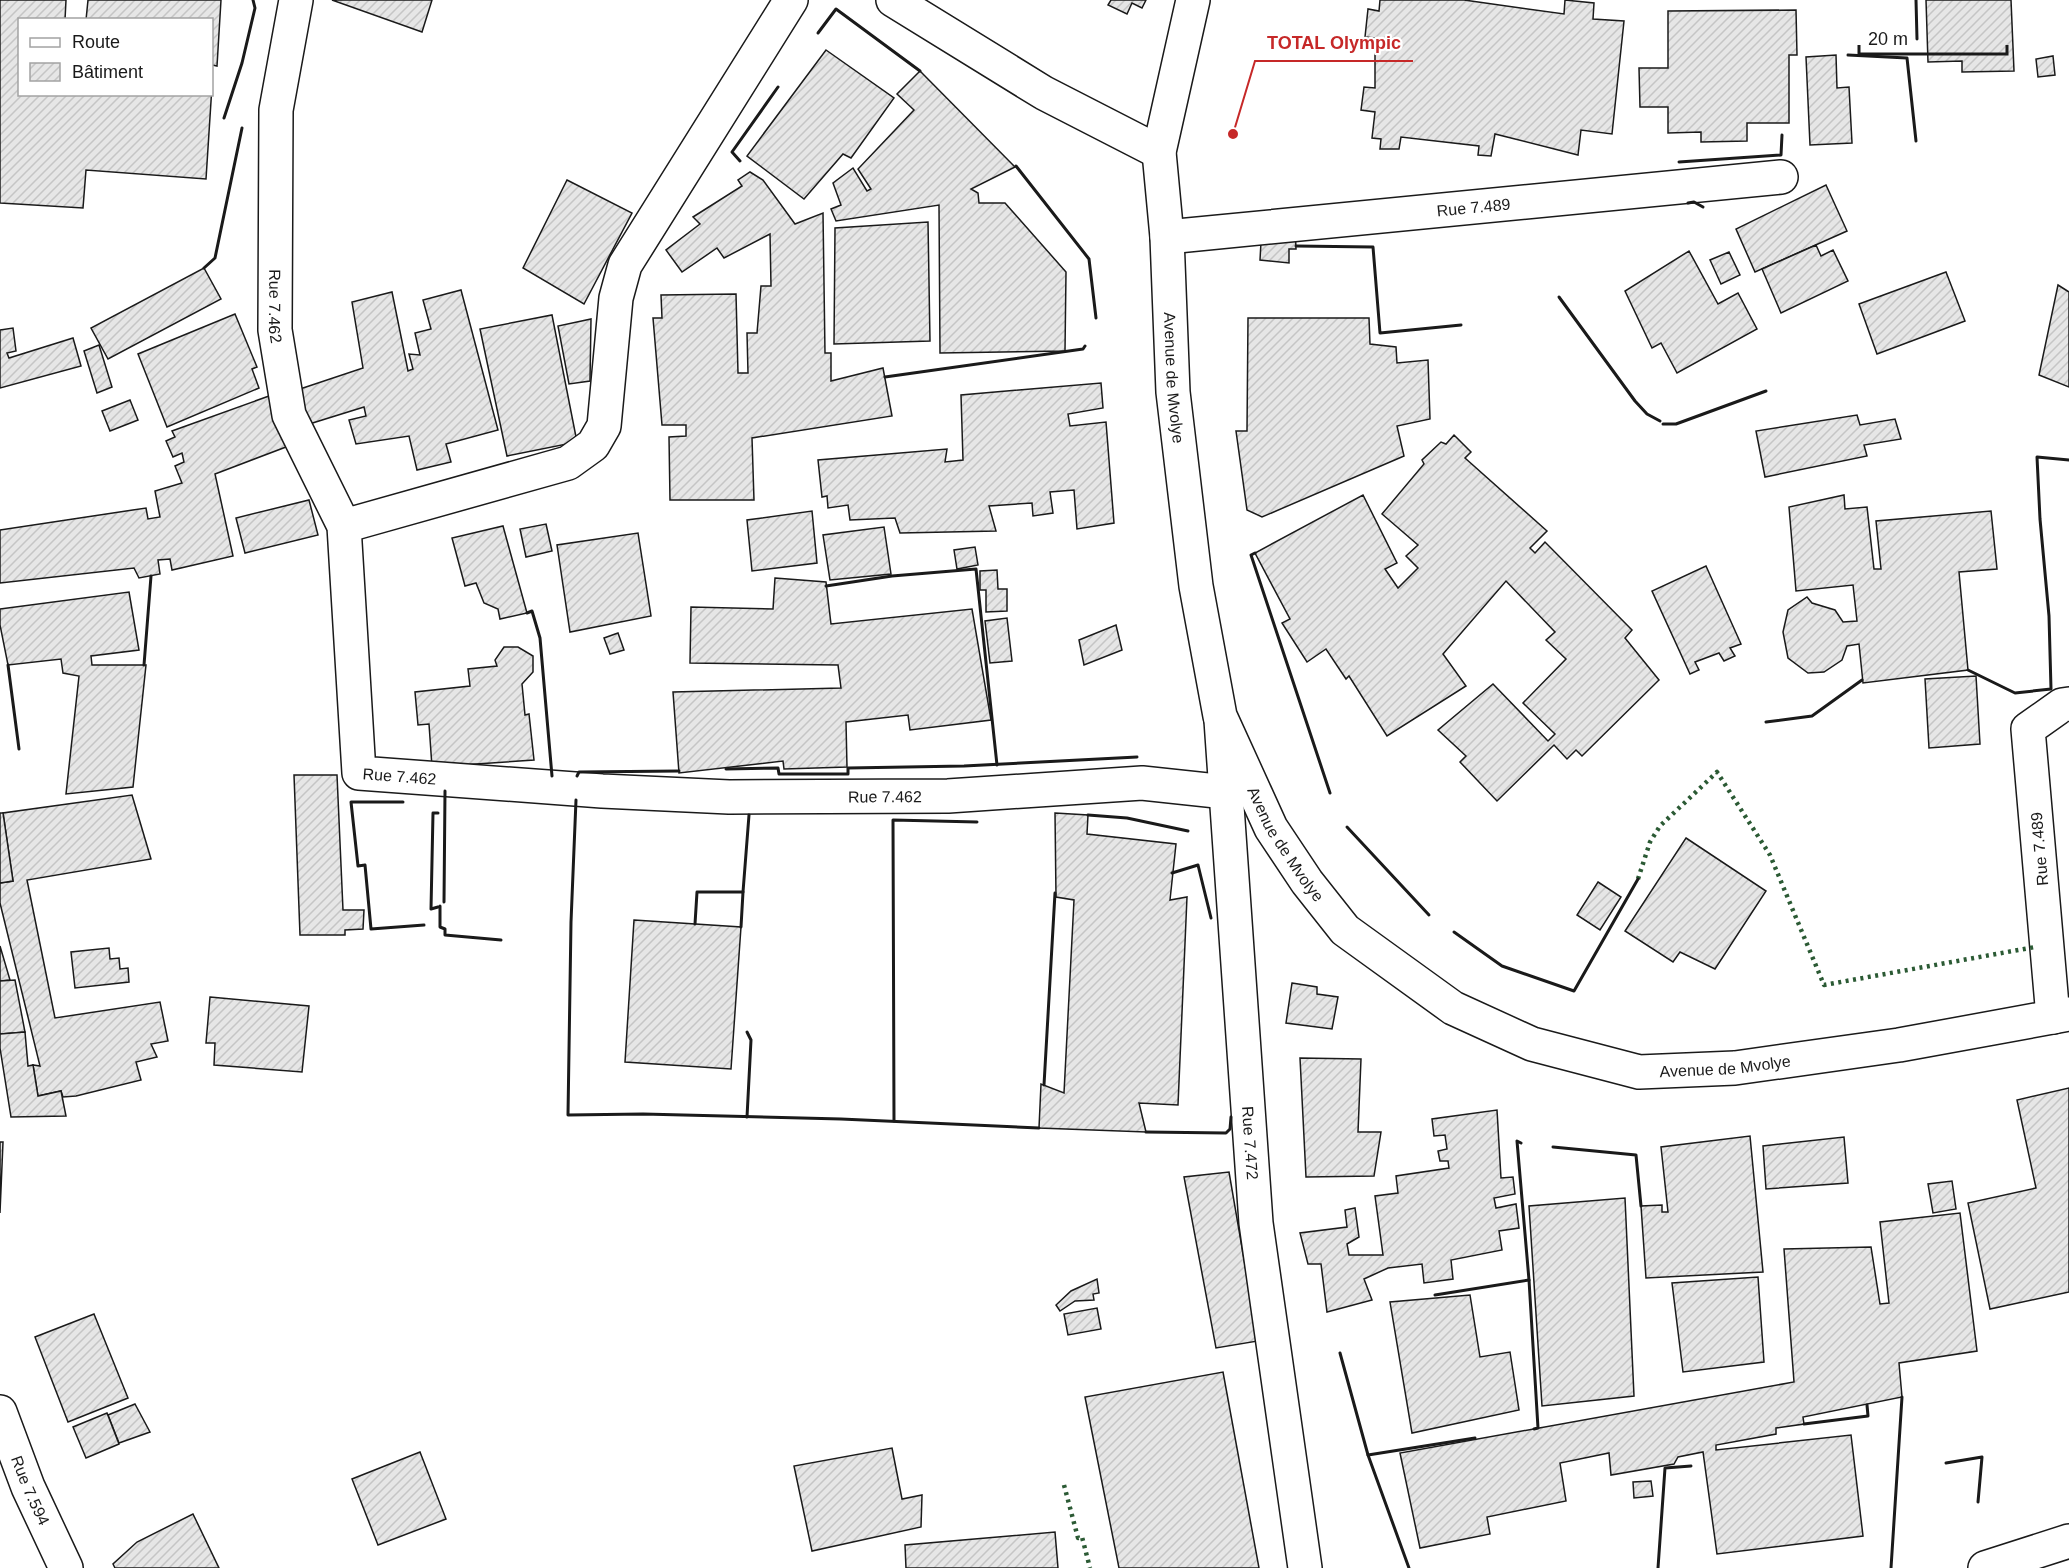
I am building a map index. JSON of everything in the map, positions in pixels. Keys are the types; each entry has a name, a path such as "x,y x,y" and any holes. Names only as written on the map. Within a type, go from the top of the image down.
{"street":[{"name":"Rue 7.462","path":"296,0 276,110 275,330 290,415 344,526 359,773 602,791 729,797 948,796 1142,783 1226,792"},
{"path":"344,526 568,463 594,445 604,426 616,298 625,265 791,0"},
{"path":"892,0 1044,93 1160,152"},
{"name":"Avenue de Mvolye","path":"1193,0 1160,152 1167,237 1173,392 1196,586 1220,716 1271,828 1307,882 1345,930 1453,1008 1532,1044 1639,1072 1735,1068 1899,1045 2061,1016"},
{"name":"Rue 7.489","path":"1167,237 1780,177"},
{"name":"Rue 7.489","path":"2061,1016 2028,729 2062,705 2069,704"},
{"name":"Rue 7.472","path":"1220,716 1256,1223 1305,1568"},
{"name":"Rue 7.594","path":"0,1412 28,1487 66,1568"},
{"path":"1985,1568 2069,1541"}],"building":[{"path":"0,0 66,0 65,18 18,18 18,96 211,96 206,179 86,170 83,208 0,203"},
{"path":"88,0 221,0 217,66 213,65 213,18 86,18"},
{"path":"332,0 432,0 422,32"},
{"path":"1111,0 1146,0 1142,8 1132,3 1127,14 1108,5"},
{"path":"1380,0 1464,0 1564,14 1565,0 1594,3 1593,19 1624,21 1612,134 1581,130 1578,155 1495,134 1491,156 1478,155 1479,146 1401,137 1399,149 1380,149 1381,139 1372,138 1375,112 1361,110 1364,87 1375,88 1375,38 1365,37 1368,9 1379,11"},
{"path":"1926,0 2011,0 2014,71 1962,72 1962,61 1928,62"},
{"path":"1796,10 1797,55 1789,55 1789,123 1747,123 1747,141 1701,142 1701,132 1668,133 1668,107 1640,107 1639,68 1668,68 1668,11"},
{"path":"826,50 894,98 851,158 843,154 804,199 747,156"},
{"path":"1836,55 1837,88 1849,87 1852,143 1810,145 1806,57"},
{"path":"2053,56 2055,75 2038,77 2036,59"},
{"path":"920,71 1015,167 971,189 978,193 979,203 1005,203 1066,272 1065,351 940,353 939,205 836,221 831,209 841,205 833,183 853,168 867,191 871,189 858,169 914,110 897,94"},
{"path":"750,172 763,180 795,224 823,213 825,353 831,353 831,381 883,368 892,416 752,438 754,500 670,500 669,437 686,436 686,425 662,425 653,318 662,318 661,295 736,294 738,373 748,373 747,333 757,333 761,286 771,286 770,234 724,258 717,248 682,272 666,250 700,224 693,217 742,186 738,180"},
{"path":"567,180 632,213 584,304 523,268"},
{"path":"1826,185 1847,231 1755,272 1736,229"},
{"path":"928,222 930,341 834,344 835,228"},
{"path":"1262,224 1295,226 1296,249 1289,249 1289,263 1260,260"},
{"path":"1816,245 1821,256 1833,250 1848,281 1781,313 1762,269"},
{"path":"1689,251 1718,304 1738,293 1757,329 1677,373 1661,343 1652,348 1625,291"},
{"path":"1729,252 1740,275 1721,284 1710,260"},
{"path":"204,268 221,299 108,359 91,328"},
{"path":"1946,272 1965,321 1877,354 1859,304"},
{"path":"2058,285 2069,292 2069,387 2039,375"},
{"path":"461,290 498,430 446,444 451,462 417,470 409,436 356,444 349,420 366,416 364,407 306,425 294,391 363,368 352,302 392,292 408,371 413,369 409,354 420,355 415,333 431,329 423,300"},
{"path":"235,314 257,367 252,369 259,388 167,427 138,354"},
{"path":"552,315 577,442 507,456 480,329"},
{"path":"1248,318 1369,318 1370,344 1396,347 1397,363 1428,360 1430,419 1397,426 1404,456 1262,517 1247,510 1236,431 1247,431"},
{"path":"591,319 590,381 569,384 558,326"},
{"path":"13,328 16,351 7,353 9,358 73,338 81,366 0,388 0,330"},
{"path":"99,345 112,387 97,393 84,351"},
{"path":"1101,383 1103,408 1068,414 1070,426 1106,422 1114,523 1077,529 1074,490 1050,492 1053,513 1033,516 1032,503 989,506 996,531 900,533 895,518 850,520 848,505 828,508 827,496 822,497 818,460 947,449 945,462 963,460 961,395"},
{"path":"269,396 286,447 215,474 233,556 172,570 170,559 158,560 160,574 139,578 134,568 0,583 0,530 146,508 148,519 160,517 155,491 182,483 175,466 184,462 182,453 173,457 166,441 175,437 172,431"},
{"path":"130,400 138,420 110,431 102,411"},
{"path":"1857,415 1860,425 1895,419 1901,439 1864,445 1867,456 1765,477 1756,431"},
{"path":"1454,435 1471,452 1465,458 1547,531 1530,548 1535,553 1545,542 1632,630 1625,638 1659,680 1582,756 1576,750 1567,759 1554,745 1497,801 1460,762 1466,756 1438,730 1493,684 1548,741 1555,734 1523,703 1566,659 1546,640 1555,632 1506,581 1443,654 1466,686 1387,736 1349,676 1346,679 1326,649 1307,662 1282,623 1290,619 1255,553 1363,495 1397,563 1385,569 1398,588 1418,568 1406,556 1418,545 1382,514 1424,464 1422,460 1441,442 1446,444"},
{"path":"1844,495 1845,509 1867,507 1874,569 1881,569 1876,521 1991,511 1997,569 1959,572 1968,670 1863,683 1859,644 1847,646 1842,660 1824,672 1808,673 1788,658 1783,632 1788,610 1807,597 1812,603 1835,610 1843,622 1857,621 1853,585 1796,591 1789,507"},
{"path":"309,500 318,535 245,553 236,518"},
{"path":"812,511 817,563 752,571 747,520"},
{"path":"546,524 552,551 526,557 520,529"},
{"path":"503,526 527,613 500,619 498,609 484,603 476,583 465,586 452,538"},
{"path":"884,527 891,574 830,580 823,535"},
{"path":"638,533 651,616 570,632 557,545"},
{"path":"975,547 978,565 957,569 954,550"},
{"path":"1706,566 1741,644 1730,648 1735,656 1724,661 1719,653 1695,662 1699,670 1690,674 1652,591"},
{"path":"997,570 998,589 1007,589 1007,611 986,612 986,590 980,590 980,571"},
{"path":"775,578 826,582 831,624 972,609 991,720 910,730 908,715 846,722 847,767 784,769 783,761 679,773 673,692 841,688 838,665 690,663 691,607 773,609"},
{"path":"129,592 139,650 91,656 92,665 146,665 133,787 66,794 79,676 63,673 61,659 8,665 0,625 0,609"},
{"path":"1007,618 1012,661 990,663 985,621"},
{"path":"1116,625 1122,650 1084,665 1079,640"},
{"path":"618,633 624,650 610,654 604,638"},
{"path":"504,647 518,647 533,656 533,672 522,684 525,715 529,714 534,760 432,767 429,724 418,725 415,692 470,686 468,669 497,666 495,660"},
{"path":"1976,676 1980,744 1929,748 1925,679"},
{"path":"294,775 337,775 343,910 364,910 363,929 345,930 345,935 300,935"},
{"path":"132,795 151,859 27,880 55,1018 160,1002 168,1041 151,1044 157,1057 136,1062 141,1080 76,1096 63,1097 61,1091 38,1096 33,1065 40,1066 0,903 0,883 13,881 3,813"},
{"path":"0,813 3,813 13,881 0,883"},
{"path":"1055,813 1088,815 1087,834 1176,844 1170,900 1187,897 1178,1105 1139,1103 1146,1132 1039,1128 1041,1084 1064,1093 1074,900 1056,897"},
{"path":"1686,838 1766,891 1715,969 1680,952 1673,962 1625,931"},
{"path":"1598,882 1621,897 1600,930 1577,915"},
{"path":"634,920 741,927 731,1069 625,1062"},
{"path":"0,946 10,980 0,981"},
{"path":"109,948 110,959 119,958 120,969 128,968 129,982 75,988 71,952"},
{"path":"15,980 25,1032 0,1034 0,981"},
{"path":"1292,983 1317,987 1317,994 1338,997 1332,1029 1286,1023"},
{"path":"210,997 309,1006 302,1072 214,1065 215,1043 206,1043"},
{"path":"25,1032 28,1066 33,1065 38,1096 61,1091 66,1116 11,1117 0,1048 0,1034"},
{"path":"1300,1058 1361,1059 1358,1132 1381,1132 1374,1176 1306,1177"},
{"path":"2069,1088 2069,1292 1990,1309 1968,1203 2036,1188 2017,1100"},
{"path":"1497,1110 1501,1178 1513,1177 1515,1194 1494,1198 1496,1208 1516,1204 1519,1228 1499,1231 1502,1250 1451,1260 1453,1279 1424,1283 1422,1264 1388,1268 1364,1279 1372,1300 1327,1312 1321,1264 1308,1264 1300,1233 1347,1227 1345,1210 1355,1208 1359,1237 1347,1244 1349,1255 1383,1255 1375,1196 1398,1193 1396,1176 1449,1168 1448,1161 1440,1161 1438,1151 1447,1149 1445,1135 1434,1136 1432,1119"},
{"path":"1750,1136 1763,1272 1646,1278 1641,1206 1662,1205 1662,1212 1668,1212 1661,1147"},
{"path":"1844,1137 1848,1183 1766,1189 1763,1146"},
{"path":"0,1142 3,1142 0,1213"},
{"path":"1229,1172 1258,1341 1216,1348 1184,1177"},
{"path":"1952,1181 1956,1209 1933,1213 1928,1184"},
{"path":"1625,1198 1634,1396 1542,1406 1529,1206"},
{"path":"1960,1213 1977,1351 1899,1363 1902,1397 1803,1417 1804,1424 1776,1428 1776,1434 1716,1445 1716,1450 1851,1435 1863,1536 1717,1554 1703,1452 1678,1457 1674,1464 1611,1475 1609,1453 1560,1463 1566,1501 1487,1517 1490,1534 1420,1548 1400,1453 1794,1382 1784,1249 1871,1247 1880,1304 1889,1303 1880,1222"},
{"path":"1758,1277 1764,1362 1683,1372 1672,1283"},
{"path":"1097,1279 1099,1293 1093,1294 1094,1300 1075,1301 1060,1311 1056,1305 1071,1291"},
{"path":"1470,1295 1480,1357 1510,1352 1519,1410 1412,1433 1390,1302"},
{"path":"1097,1308 1101,1329 1068,1335 1064,1314"},
{"path":"94,1314 128,1398 68,1422 35,1337"},
{"path":"1223,1372 1259,1568 1119,1568 1085,1397"},
{"path":"135,1404 150,1432 119,1443 108,1415"},
{"path":"107,1413 119,1444 86,1458 73,1427"},
{"path":"892,1448 902,1499 922,1495 921,1527 812,1551 794,1466"},
{"path":"420,1452 446,1519 378,1545 352,1479"},
{"path":"1651,1481 1653,1496 1634,1498 1633,1482"},
{"path":"193,1514 219,1568 115,1568 113,1564 137,1542"},
{"path":"1055,1532 1058,1568 906,1568 905,1545"}],"hedge":[{"path":"1638,879 1650,842 1660,826 1717,772 1770,855 1824,985 2035,947"},
{"path":"1064,1485 1078,1538 1082,1537 1090,1568"}],"wall":[{"path":"224,118 242,63 255,8 253,0"},
{"path":"1916,0 1917,39"},
{"path":"818,33 836,9 920,71"},
{"path":"1848,55 1907,58 1916,141"},
{"path":"740,161 732,152 778,87"},
{"path":"204,268 215,258 242,128"},
{"path":"1679,162 1781,155 1782,135"},
{"path":"1016,166 1089,259 1096,318"},
{"path":"1688,203 1694,202 1703,207"},
{"path":"1296,246 1373,247 1380,333 1461,325"},
{"path":"1559,297 1635,401 1647,414 1660,421"},
{"path":"885,377 1083,349 1085,346"},
{"path":"1663,424 1676,424 1766,391"},
{"path":"1968,670 2015,693 2051,689 2049,616 2037,457 2069,460"},
{"path":"1255,553 1251,555 1330,793"},
{"path":"826,586 892,576 976,569 997,765"},
{"path":"144,665 151,576"},
{"path":"527,613 532,611 540,638 552,776"},
{"path":"8,665 19,749"},
{"path":"1766,722 1812,716 1862,680"},
{"path":"726,769 778,768 779,774 848,774 848,768 964,766 1137,757"},
{"path":"577,776 579,772 679,771"},
{"path":"444,902 445,791"},
{"path":"576,800 571,922 568,1115 643,1114 841,1119 1039,1128"},
{"path":"403,802 351,802 358,866 365,865 371,929 424,925"},
{"path":"438,813 433,813 431,909 438,907"},
{"path":"743,892 749,815"},
{"path":"1088,815 1127,818 1188,831"},
{"path":"894,1121 893,820 977,822"},
{"path":"1347,827 1429,915"},
{"path":"1172,873 1198,865 1211,918"},
{"path":"1454,932 1502,966 1574,991 1638,879"},
{"path":"695,924 697,892 743,892 741,927"},
{"path":"1044,1085 1055,893"},
{"path":"440,906 440,927 445,929 445,935 501,940"},
{"path":"747,1032 751,1040 747,1117"},
{"path":"1146,1132 1226,1133 1230,1129 1231,1117"},
{"path":"1521,1143 1517,1141 1529,1280 1538,1428 1534,1429"},
{"path":"1553,1147 1636,1155 1641,1206"},
{"path":"1435,1295 1529,1280"},
{"path":"1340,1353 1368,1455 1409,1568"},
{"path":"1891,1568 1902,1397"},
{"path":"1804,1424 1868,1416 1867,1405"},
{"path":"1368,1455 1475,1438"},
{"path":"1946,1463 1982,1457 1978,1502"},
{"path":"1658,1568 1665,1468 1691,1466"}],"place":[{"name":"TOTAL Olympic","path":"1233,134"}]}
